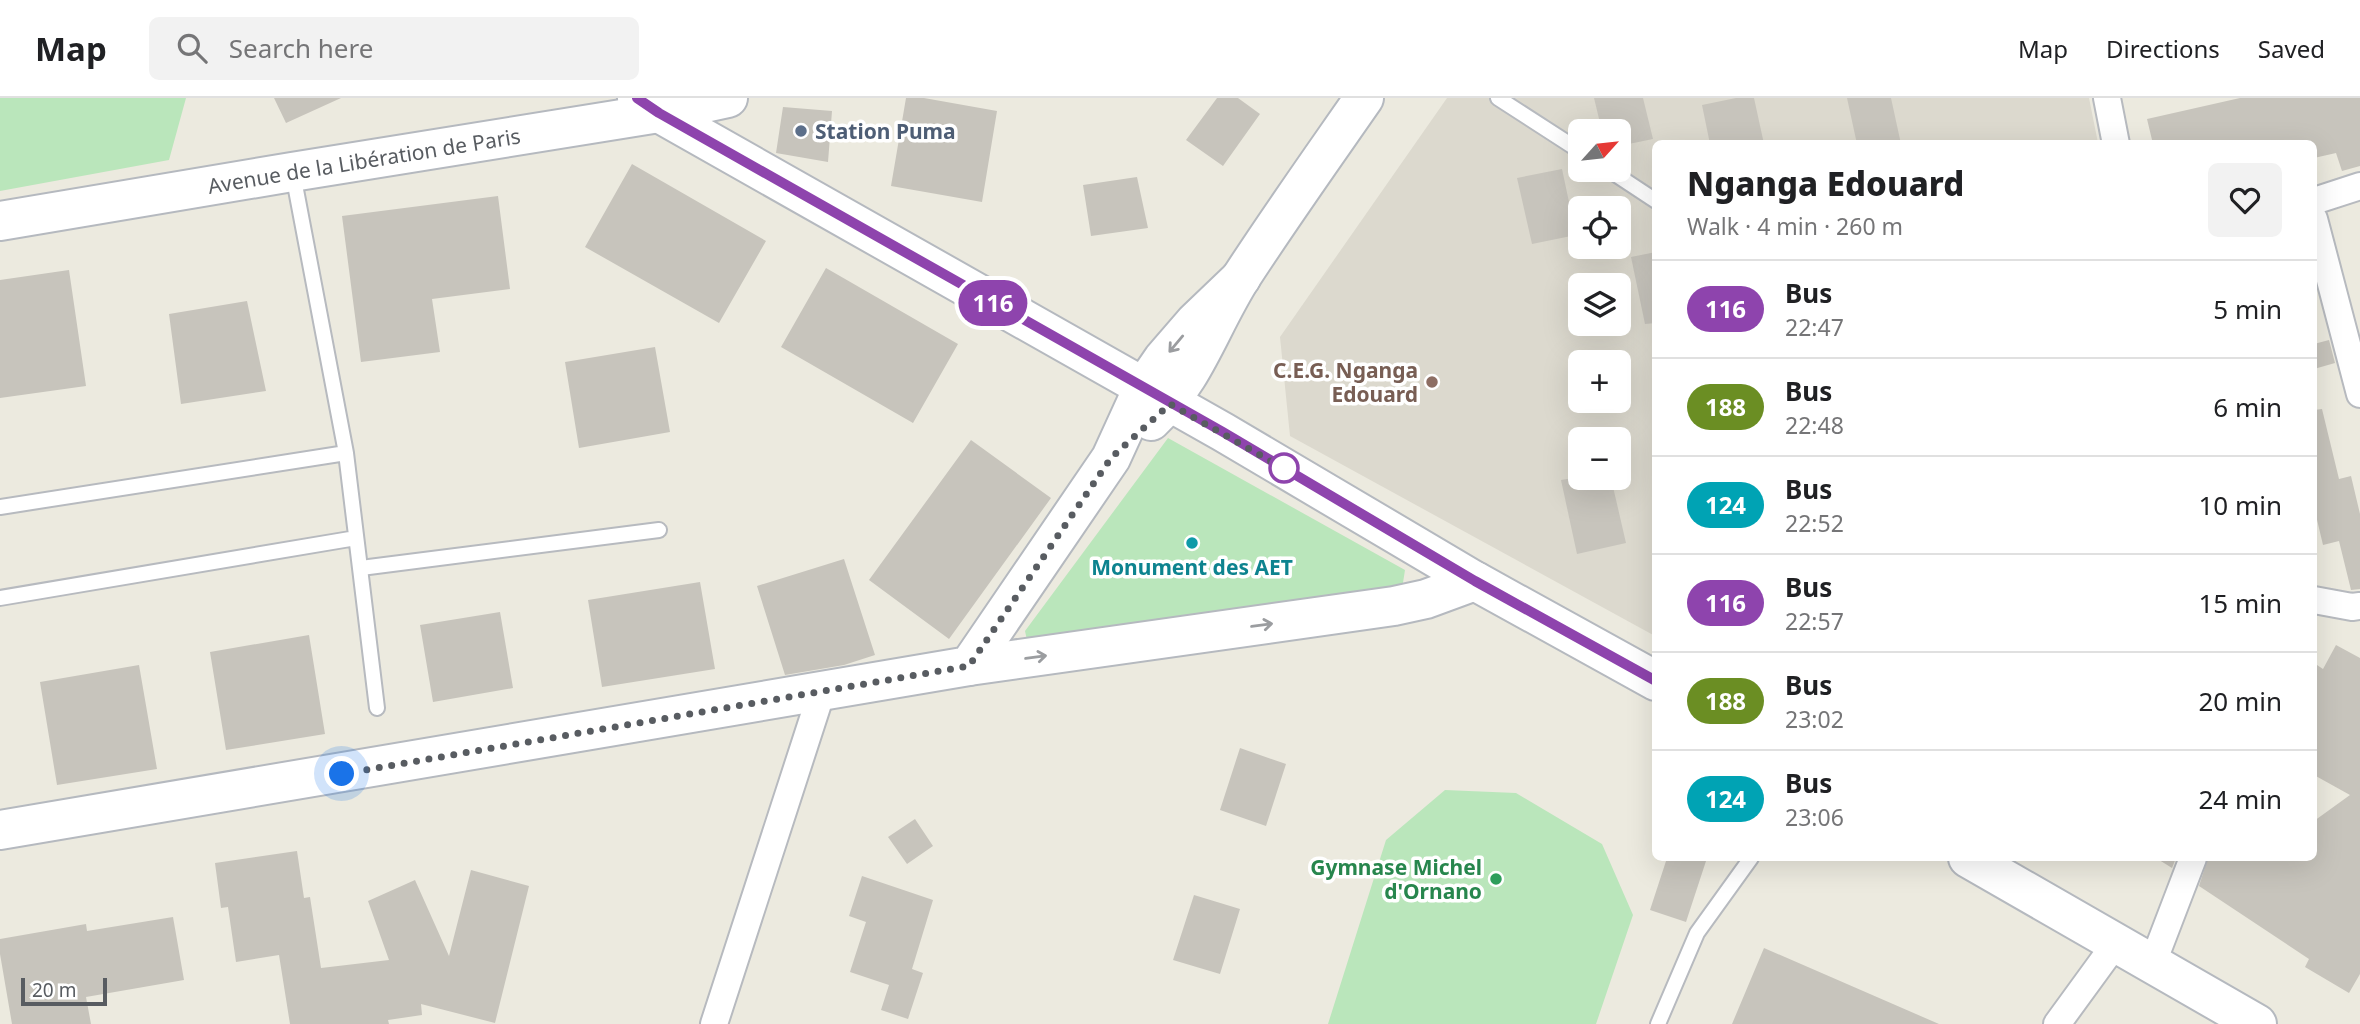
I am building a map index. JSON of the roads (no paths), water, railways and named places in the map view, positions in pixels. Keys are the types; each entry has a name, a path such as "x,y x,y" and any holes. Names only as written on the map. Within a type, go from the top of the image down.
{"main road":[{"name":"Avenue de la Libération de Paris","path":"0,221 292,172 648,106 727,98"},
{"path":"969,666 1156,396 1202,354 1241,278 1364,98"},
{"path":"648,106 1223,432 1475,581 1652,679"},
{"path":"1156,396 1163,359 1195,322 1241,278"},
{"path":"1202,354 1208,388 1223,432"},
{"path":"0,830 969,666 1394,606 1426,599 1475,581"},
{"path":"1973,861 2257,1024"}],"street":[{"path":"2107,98 2115,140"},
{"path":"2317,200 2360,186"},
{"path":"2317,230 2360,394"},
{"path":"2317,601 2360,606"},
{"path":"714,1024 822,691"},
{"path":"2152,964 2192,861"},
{"path":"2057,1024 2116,943"}],"lane":[{"path":"1498,98 1568,143"},
{"path":"292,172 346,453 377,708"},
{"path":"1627,182 1652,198"},
{"path":"0,507 346,453"},
{"path":"361,569 659,530"},
{"path":"0,598 356,538"},
{"path":"1658,1024 1697,933 1749,861"}],"place":[{"name":"Station Puma","path":"801,131"},
{"name":"C.E.G. Nganga Edouard","path":"1432,382"},
{"name":"Monument des AET","path":"1192,543"},
{"name":"Gymnase Michel d'Ornano","path":"1496,879"}]}
